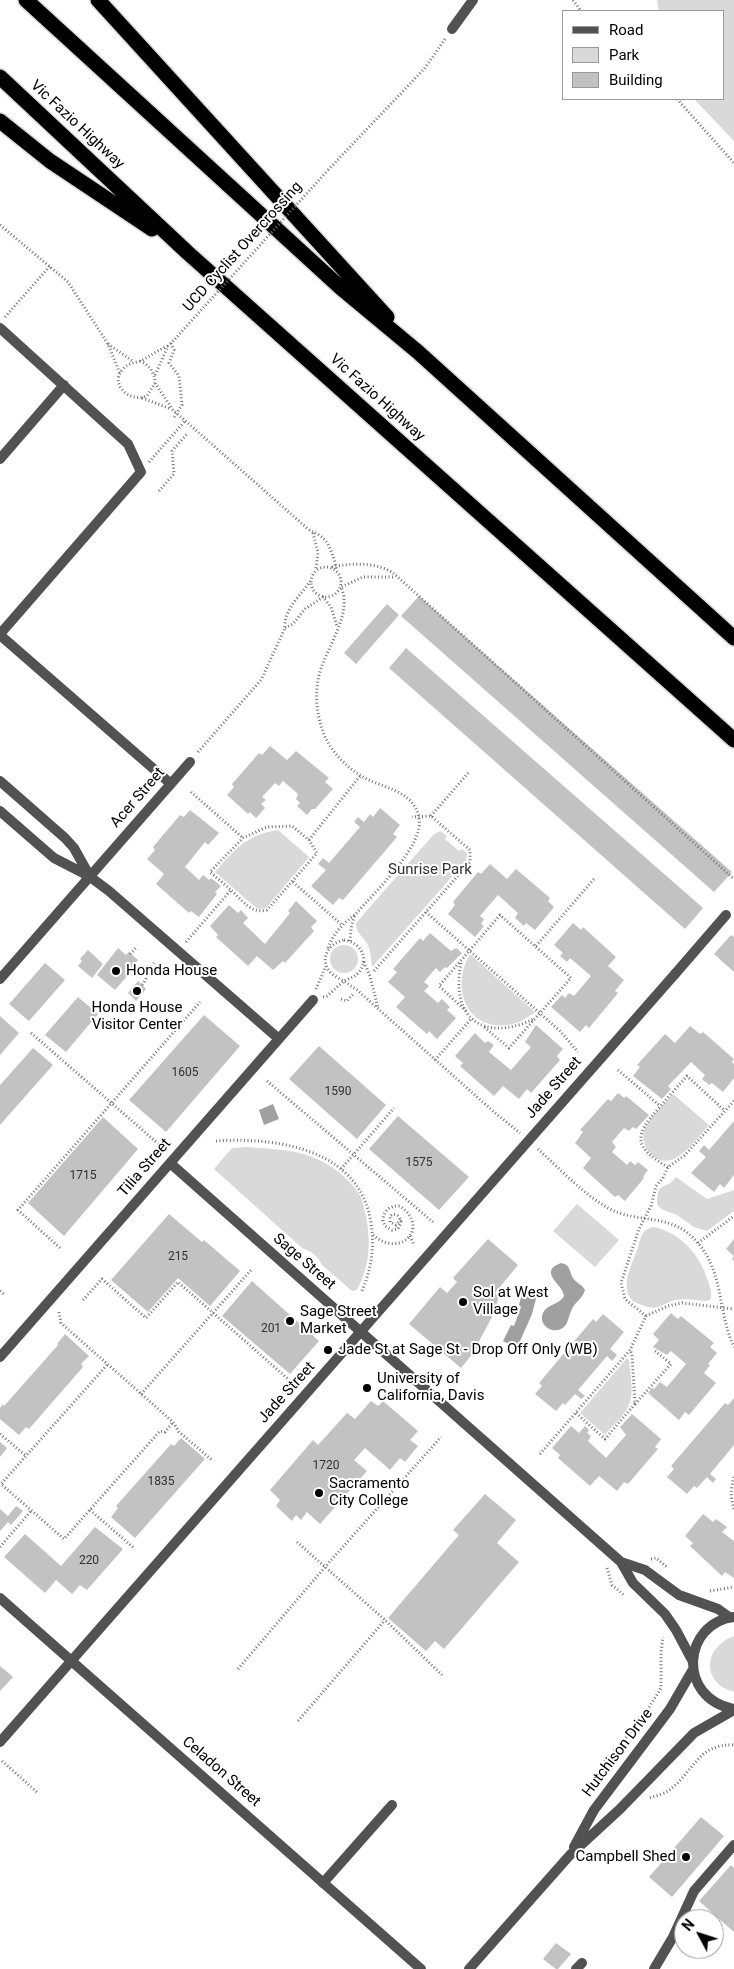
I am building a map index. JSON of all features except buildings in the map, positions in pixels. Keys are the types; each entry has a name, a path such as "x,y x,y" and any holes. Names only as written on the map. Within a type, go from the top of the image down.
{"highway":[{"path":"26,0 340,288 418,352 734,638"},
{"path":"98,0 351,276 418,352"},
{"name":"Vic Fazio Highway","path":"0,77 188,253 734,740"},
{"path":"0,121 50,162 188,253"}],"street":[{"path":"452,29 473,0"},
{"path":"0,328 128,444 141,472 0,634 171,784"},
{"path":"0,459 64,385"},
{"name":"Acer Street","path":"0,979 190,762"},
{"path":"0,781 65,838 74,848 89,876"},
{"path":"0,811 54,858 89,876 109,891 279,1039"},
{"name":"Jade Street","path":"0,1742 726,915"},
{"name":"Tilia Street","path":"0,1357 313,1000"},
{"name":"Sage Street","path":"170,1164 621,1562 633,1583 665,1614 692,1660"},
{"name":"Sage Street","path":"621,1562 645,1570 680,1595 718,1609 731,1617"},
{"name":"Celadon Street","path":"0,1598 421,1969"},
{"path":"731,1617 715,1624 704,1633 697,1644 692,1660 692,1671 702,1692 723,1707 734,1710"},
{"name":"Hutchison Drive","path":"570,1855 594,1810 670,1709 692,1671"},
{"name":"Hutchison Drive","path":"469,1969 570,1855 620,1809 694,1733 734,1710"},
{"path":"323,1883 392,1805"},
{"path":"654,1969 673,1937 694,1891 734,1845"}],"path":[{"name":"UCD Cyclist Overcrossing","path":"170,345 328,170 425,68 452,29"},
{"path":"678,100 734,163"},
{"path":"0,226 68,282 108,344 120,374"},
{"path":"0,324 50,266"},
{"path":"108,344 134,362"},
{"path":"170,345 123,368 119,383 125,393 174,411"},
{"path":"142,398 150,392 155,383 155,376 170,345"},
{"path":"170,345 174,350 168,364 179,376 182,405 174,411 173,419"},
{"path":"140,361 148,366 155,376"},
{"path":"155,383 174,411 313,533 318,534 325,541 342,581 344,611 343,620 337,627 318,678 316,697 318,713 330,745 340,759 360,776 371,782 398,791 407,797 419,817 419,827 410,851 356,914 331,939 325,960 326,966 333,975 344,981 378,1008 599,1202 618,1212 668,1221 686,1232 698,1243 713,1268 718,1282 727,1330 734,1347"},
{"path":"141,472 185,421"},
{"path":"159,491 174,474 172,451 188,433"},
{"path":"190,762 261,680 285,628 284,621 289,611 316,570 318,552 313,533"},
{"path":"316,570 321,567 335,568 354,564 376,565 392,572 734,879"},
{"path":"285,628 293,624 305,609 323,597 334,596 341,587 363,577 396,577"},
{"path":"311,580 313,591 323,597 331,607 337,627"},
{"path":"412,817 431,816 469,772"},
{"path":"309,840 360,776"},
{"path":"191,792 242,838"},
{"path":"374,971 470,862 470,850 431,816"},
{"path":"292,826 309,840 317,853 267,910 259,912 253,910 210,872 242,838 267,827 292,826"},
{"path":"536,946 594,879"},
{"path":"293,882 342,926"},
{"path":"178,952 231,890"},
{"path":"426,912 560,1031 578,1052"},
{"path":"350,940 351,928 356,914"},
{"path":"500,916 536,946 571,978 509,1048 472,1018 439,986 500,916"},
{"path":"328,948 338,941 350,940 362,951 378,1008"},
{"path":"130,954 136,947"},
{"path":"461,961 458,988 466,1011"},
{"path":"326,966 316,986 313,1000 327,996 344,981 359,972 364,962"},
{"path":"142,985 148,977 150,966 154,963"},
{"path":"341,999 347,1001 354,994"},
{"path":"60,1248 18,1210 200,1002"},
{"path":"484,1027 492,1029 508,1028 537,1017"},
{"path":"435,1060 472,1018"},
{"path":"31,1033 162,1146"},
{"path":"618,1070 660,1106"},
{"path":"668,1167 642,1147 641,1135 646,1122 687,1076 726,1111"},
{"path":"267,1081 434,1223"},
{"path":"646,1316 624,1299 621,1283 644,1218 651,1206 656,1186 663,1178 668,1167 684,1156 734,1101"},
{"path":"341,1169 394,1108"},
{"path":"216,1141 241,1140 309,1151 341,1169 356,1183 364,1195 369,1208 372,1234 370,1266 360,1293"},
{"path":"372,1234 380,1242 390,1245 400,1244 410,1236 414,1228 413,1220 406,1210 400,1206 393,1206 388,1209 383,1217 385,1226 392,1230 400,1227 401,1219"},
{"path":"698,1243 734,1216"},
{"path":"410,1236 414,1245"},
{"path":"141,1394 252,1269"},
{"path":"83,1300 102,1279 146,1318 178,1282 288,1379"},
{"path":"0,1291 5,1295"},
{"path":"540,1454 630,1350 646,1316 668,1306 682,1303 734,1309"},
{"path":"58,1312 61,1323 173,1422 179,1432 212,1460"},
{"path":"630,1350 632,1354 635,1404"},
{"path":"576,1413 605,1439 671,1364 655,1351"},
{"path":"107,1364 1,1484 31,1511 64,1540 160,1430 165,1432 173,1422"},
{"path":"0,1434 25,1455"},
{"path":"238,1669 325,1567 441,1437"},
{"path":"734,1477 731,1487 731,1501 734,1509"},
{"path":"90,1510 135,1549"},
{"path":"0,1546 31,1511"},
{"path":"297,1542 385,1620 442,1675"},
{"path":"656,1558 672,1571"},
{"path":"612,1585 627,1598"},
{"path":"705,1591 734,1587"},
{"path":"298,1721 385,1620"},
{"path":"605,1761 631,1733 657,1698 661,1688 661,1653 664,1643 661,1629"},
{"path":"659,1795 669,1790 702,1754 714,1746 734,1745"},
{"path":"2,1761 38,1793"}],"green space":[{"path":"657,0 734,0 734,141 695,100 724,100 724,10 659,10"},
{"path":"278,830 309,857 266,908 259,909 215,872 235,850 249,839"},
{"name":"Sunrise Park","path":"440,831 447,836 445,839 459,851 462,849 467,853 466,861 372,967 369,948 358,931 356,923 434,834"},
{"path":"344,945 354,949 358,959 354,969 344,973 334,969 330,959 334,949"},
{"path":"470,954 535,1012 519,1022 507,1025 493,1025 481,1020 472,1013 462,991 464,966"},
{"path":"673,1094 709,1125 682,1154 666,1161 657,1159 647,1150 643,1133 646,1125"},
{"path":"247,1147 288,1151 312,1157 338,1172 355,1188 360,1196 366,1216 369,1245 365,1272 357,1290 352,1291 322,1265 314,1254 302,1248 214,1169 232,1148"},
{"path":"676,1177 707,1199 734,1190 734,1211 707,1231 694,1227 677,1215 661,1209 657,1204 660,1189"},
{"path":"577,1204 619,1240 595,1267 553,1231"},
{"path":"654,1227 673,1234 695,1254 708,1281 711,1293 710,1300 680,1299 653,1308 641,1305 632,1300 628,1295 627,1281 641,1237 646,1230"},
{"path":"627,1358 629,1360 632,1384 630,1402 623,1414 605,1435 580,1413"},
{"path":"734,1636 734,1692 716,1681 711,1673 710,1665 716,1648"}],"shaded area":[{"path":"273,1104 279,1119 264,1125 259,1110"},
{"path":"561,1263 568,1267 573,1278 585,1290 573,1307 566,1325 561,1329 553,1330 546,1327 542,1317 545,1310 564,1296 551,1274 551,1270"},
{"path":"523,1289 538,1291 532,1314 517,1348 503,1341 511,1325 514,1326 521,1307 519,1305"}],"place":[{"name":"Honda House","path":"116,971"},
{"name":"Honda House Visitor Center","path":"137,991"},
{"name":"Sol at West Village","path":"463,1302"},
{"name":"Sage Street Market","path":"290,1321"},
{"name":"Jade St at Sage St - Drop Off Only (WB)","path":"328,1350"},
{"name":"University of California, Davis","path":"367,1388"},
{"name":"Sacramento City College","path":"319,1493"},
{"name":"Campbell Shed","path":"686,1857"}]}
